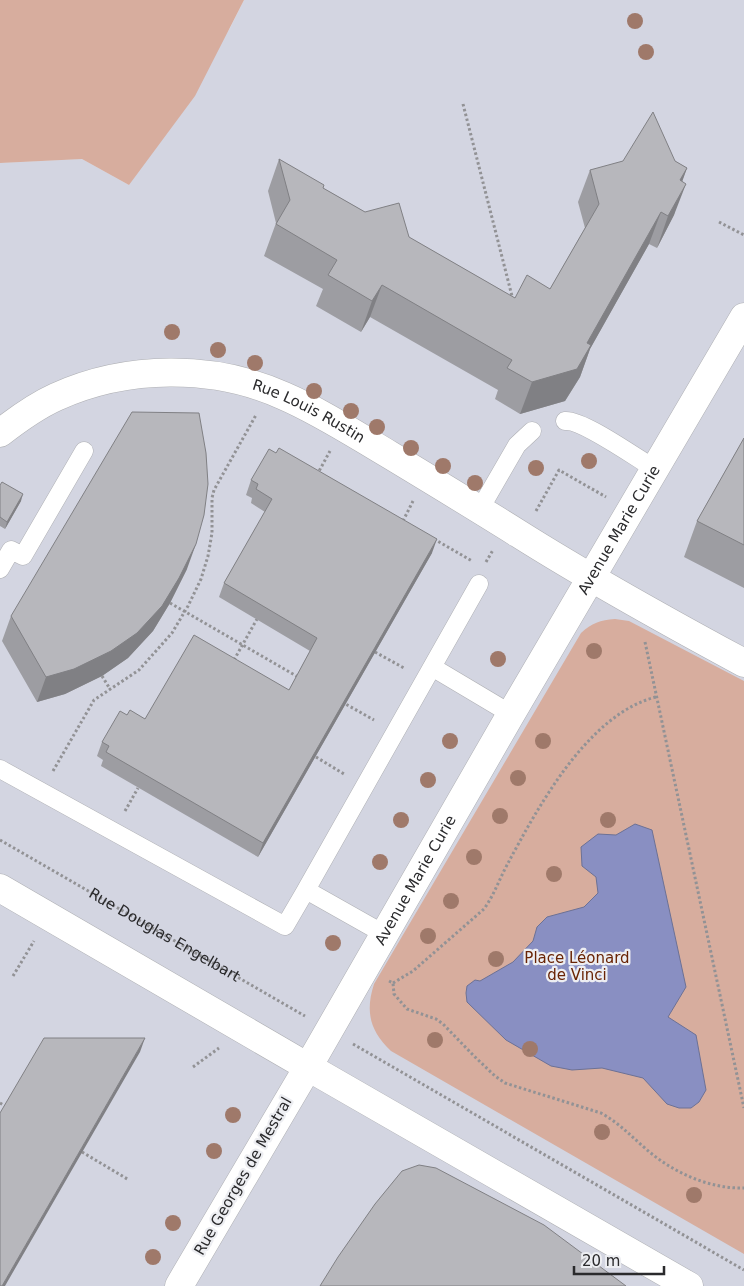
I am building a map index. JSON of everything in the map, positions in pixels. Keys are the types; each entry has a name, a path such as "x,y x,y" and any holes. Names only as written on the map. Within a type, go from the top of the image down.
{"street":[{"name":"Avenue Marie Curie","path":"308,1067 511,714 744,317"},
{"name":"Rue Louis Rustin","path":"0,433 24,415 56,397 102,381 123,377 157,373 190,373 240,382 270,391 284,396 343,427 592,578 655,615 744,663"},
{"path":"0,888 689,1286"},
{"name":"Rue Georges de Mestral","path":"186,1284 308,1067"}],"lane":[{"path":"565,421 570,420 584,425 655,469"},
{"path":"480,509 517,445 532,431"},
{"path":"0,569 11,550 23,556 84,451"},
{"path":"0,769 285,926 479,584"},
{"path":"432,667 511,714"},
{"path":"306,890 384,934"}],"path":[{"path":"463,104 515,307"},
{"path":"719,222 744,235"},
{"path":"53,772 94,700 139,670 172,633 184,612 201,579 208,556 212,533 214,490 270,391"},
{"path":"327,477 318,473 343,427"},
{"path":"522,536 559,470 610,500"},
{"path":"205,508 212,508"},
{"path":"395,516 411,526"},
{"path":"427,535 475,563"},
{"path":"170,603 301,679"},
{"path":"655,615 643,633 744,1108"},
{"path":"232,663 257,619"},
{"path":"375,652 409,671"},
{"path":"102,676 110,689"},
{"path":"393,984 413,971 484,909 494,894 506,867 535,814 589,738 632,706 656,697"},
{"path":"336,699 379,723"},
{"path":"316,757 348,776"},
{"path":"124,812 138,788"},
{"name":"Rue Douglas Engelbart","path":"0,840 329,1030"},
{"path":"13,976 49,916"},
{"path":"387,980 393,984"},
{"path":"393,984 394,994 407,1009 436,1019 443,1024 495,1076 505,1083 601,1113 615,1121 658,1159 678,1171 720,1186 744,1188"},
{"path":"329,1030 744,1270"},
{"path":"193,1067 221,1046"},
{"path":"0,1103 7,1107"},
{"path":"82,1152 129,1180"}],"shaded area":[{"path":"244,0 744,0 744,1286 0,1286 0,163 82,159 129,185 230,28"}],"green space":[{"path":"0,0 244,0 195,96 129,185 82,159 0,163"},
{"name":"Place Léonard de Vinci","path":"615,619 629,621 744,681 744,1254 391,1051 378,1036 371,1020 370,1003 374,984 581,633 596,623"}],"water":[{"path":"635,824 652,830 686,987 668,1017 696,1035 706,1090 699,1102 691,1108 679,1108 667,1104 643,1078 602,1068 572,1070 551,1066 506,1040 467,1002 467,986 475,980 480,981 513,962 533,941 537,927 547,917 584,907 598,893 596,877 582,866 581,847 598,834 616,835"}],"building":[{"path":"653,112 675,161 687,168 680,180 686,184 668,216 661,212 587,343 591,345 577,369 532,382 507,368 512,360 382,285 372,301 328,275 337,260 276,224 290,200 279,159 324,185 323,188 365,212 399,203 409,237 515,298 527,275 550,289 599,204 590,170 623,161"},
{"path":"132,412 199,413 206,453 208,484 204,515 196,544 162,606 137,633 111,651 74,669 46,677 11,616"},
{"path":"744,438 744,545 697,521"},
{"path":"279,448 437,539 263,843 106,752 109,746 102,742 120,711 127,715 130,710 145,719 194,635 289,690 317,638 224,583 272,499 256,489 258,484 251,480 269,449 276,453"},
{"path":"2,482 23,494 7,522 0,517 0,485"},
{"path":"44,1038 145,1038 2,1286 0,1286 0,1113"},
{"path":"419,1165 436,1168 544,1225 626,1286 320,1286 375,1204 402,1171"}]}
